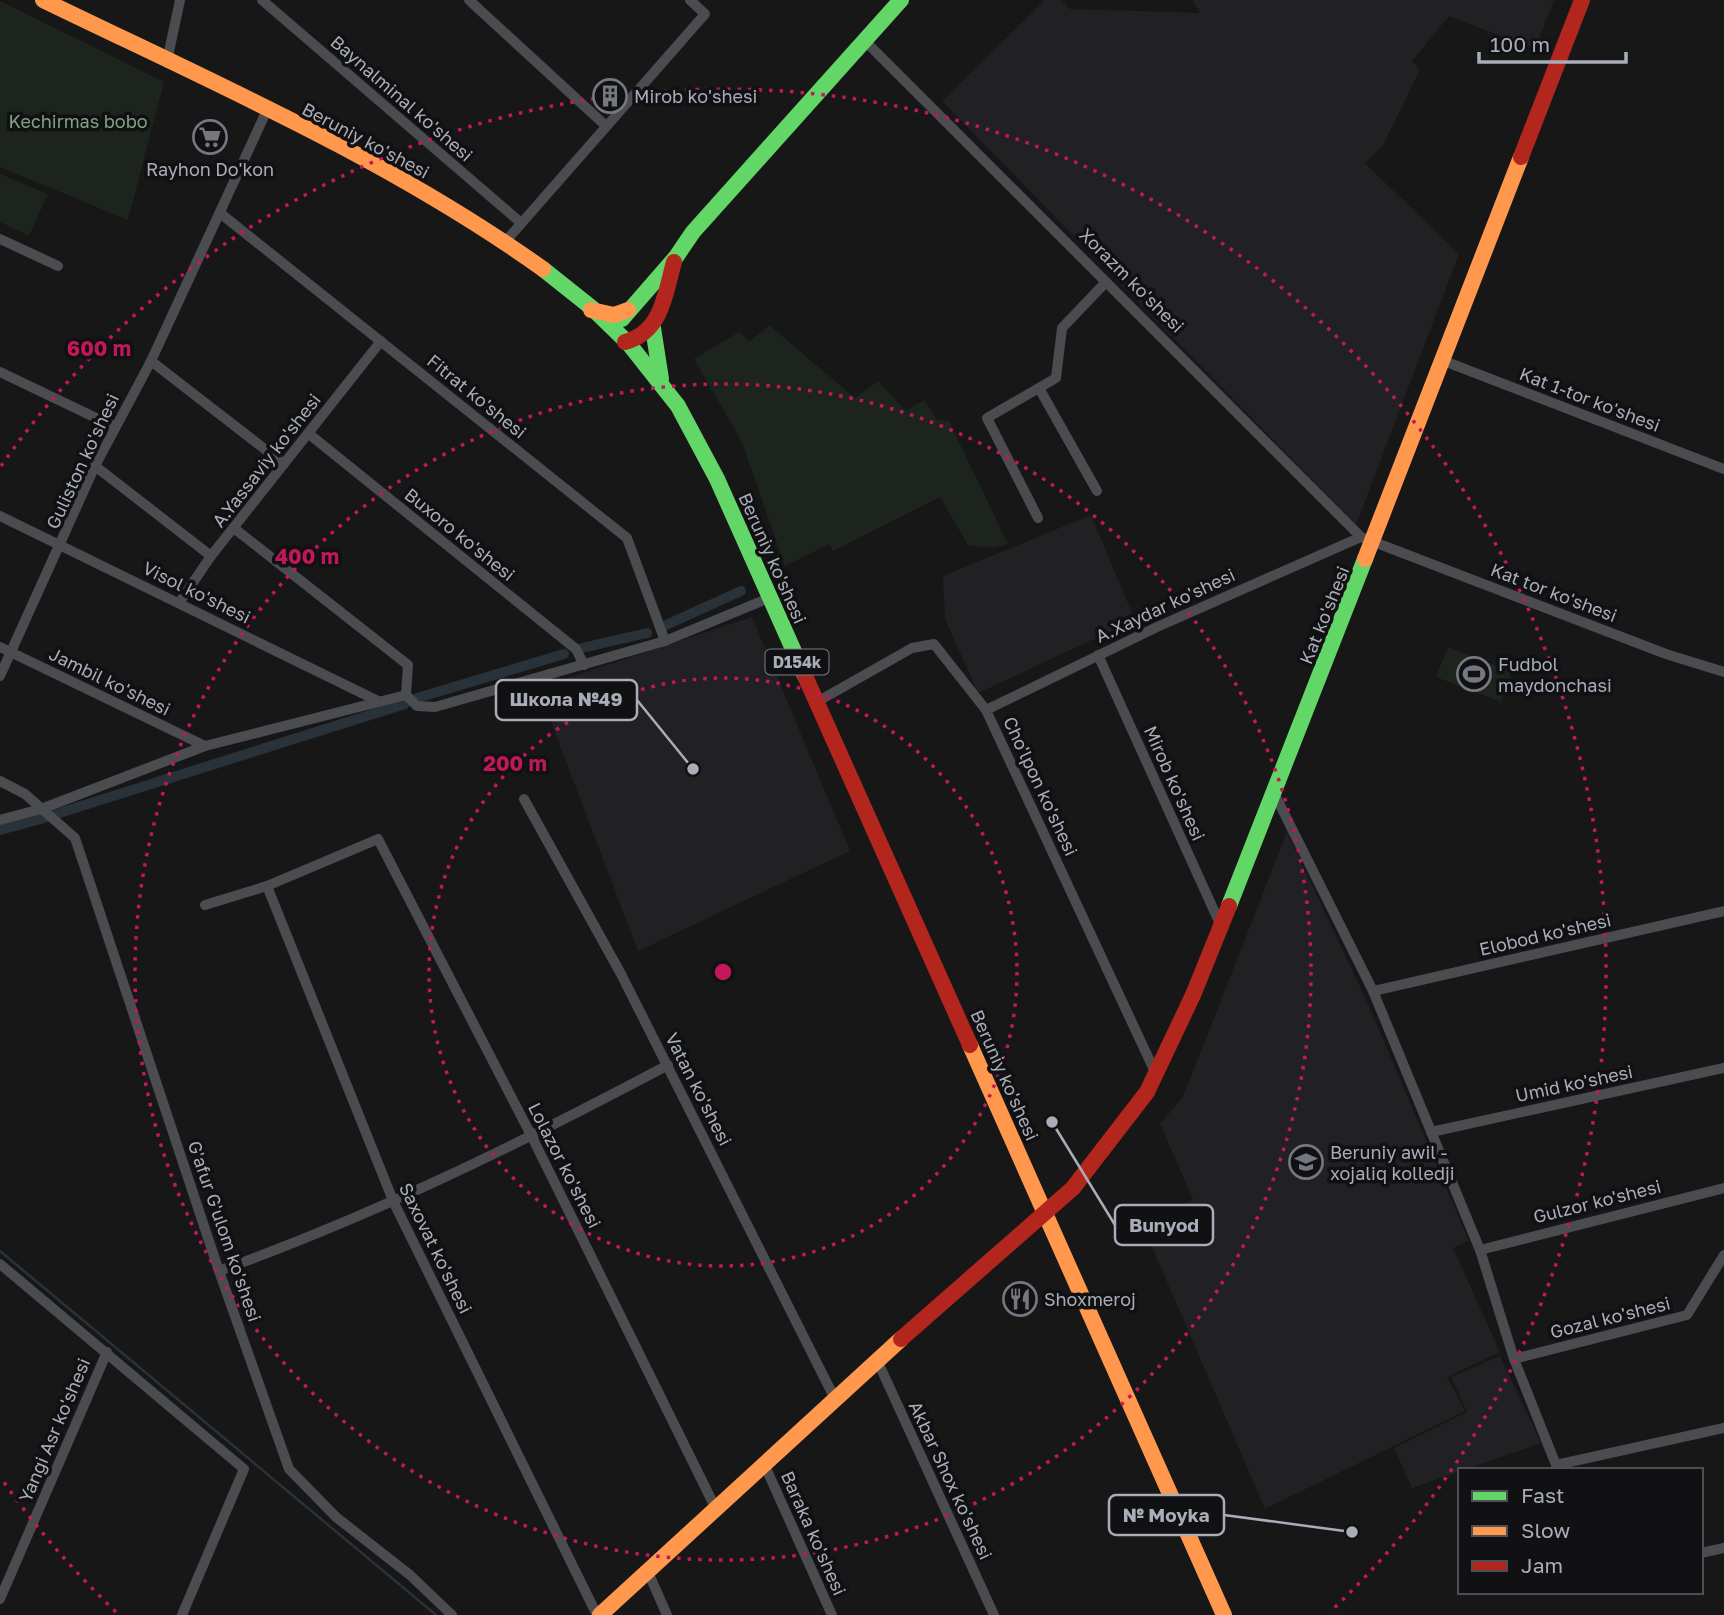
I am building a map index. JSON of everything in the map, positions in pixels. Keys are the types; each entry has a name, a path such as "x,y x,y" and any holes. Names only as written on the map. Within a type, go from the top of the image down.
{"street":[{"name":"Beruniy ko'shesi","path":"43,0 267,110 440,200 505,242 589,309 623,340 662,382 692,426 1046,1212 1224,1615"},
{"path":"167,61 180,0"},
{"name":"Baynalminal ko'shesi","path":"261,0 520,222"},
{"path":"469,0 606,125"},
{"path":"505,242 705,14 690,0"},
{"path":"653,328 643,337 623,340 622,319 628,310 676,257 693,232 901,0"},
{"name":"Kat ko'shesi","path":"599,1615 765,1466 877,1360 1073,1188 1116,1136 1147,1092 1193,995 1274,793 1367,540 1444,361 1582,0"},
{"name":"Xorazm ko'shesi","path":"865,41 1367,540"},
{"name":"Guliston ko'shesi","path":"0,676 95,466 151,360 267,110"},
{"name":"Fitrat ko'shesi","path":"220,213 627,538 664,642"},
{"path":"0,239 58,266"},
{"path":"662,382 653,328 676,257"},
{"path":"1038,518 987,418 1056,378 1062,328 1107,282"},
{"path":"589,309 614,315 628,310"},
{"name":"A.Yassaviy ko'shesi","path":"179,603 211,556 381,341"},
{"path":"151,360 284,464"},
{"name":"Kat 1-tor ko'shesi","path":"1444,361 1724,469"},
{"path":"0,372 115,427"},
{"path":"1039,388 1097,491"},
{"name":"Buxoro ko'shesi","path":"309,434 576,649 584,665"},
{"path":"95,466 211,556"},
{"name":"Visol ko'shesi","path":"0,516 378,701"},
{"path":"235,529 408,665 406,695 417,706 435,707 664,642 769,598"},
{"name":"A.Xaydar ko'shesi","path":"986,710 1098,655 1367,540"},
{"name":"Kat tor ko'shesi","path":"1367,540 1666,653 1724,670"},
{"name":"Cho'lpon ko'shesi","path":"816,703 912,648 934,644 986,710 1156,1074"},
{"name":"Jambil ko'shesi","path":"0,647 205,746"},
{"name":"Mirob ko'shesi","path":"1098,655 1220,926"},
{"path":"0,820 41,810 205,746 406,695"},
{"name":"G'afur G'ulom ko'shesi","path":"0,781 25,794 75,838 219,1271 289,1469 336,1517 410,1575 452,1615"},
{"path":"1274,793 1373,991 1480,1250 1514,1359 1557,1467 1724,1428"},
{"name":"Vatan ko'shesi","path":"524,800 621,974 835,1399"},
{"name":"Lolazor ko'shesi","path":"267,886 378,839 532,1137 716,1508"},
{"path":"205,905 267,886"},
{"name":"Saxovat ko'shesi","path":"267,886 394,1203 599,1615"},
{"name":"Elobod ko'shesi","path":"1373,991 1724,911"},
{"path":"219,1271 309,1239 394,1203 532,1137 668,1066"},
{"name":"Umid ko'shesi","path":"1431,1132 1724,1068"},
{"name":"Gulzor ko'shesi","path":"1480,1250 1724,1188"},
{"name":"Gozal ko'shesi","path":"1514,1359 1687,1315 1724,1255"},
{"path":"0,1264 244,1469 182,1615"},
{"name":"Yangi Asr ko'shesi","path":"0,1599 107,1352"},
{"name":"Akbar Shox ko'shesi","path":"877,1360 994,1615"},
{"name":"Baraka ko'shesi","path":"765,1466 832,1615"},
{"path":"1703,1553 1724,1548"},
{"path":"648,1572 667,1615"}],"shaded area":[{"path":"1045,0 1061,0 1070,9 1201,13 1192,0 1554,0 1535,49 1449,16 1412,61 1420,70 1383,145 1365,163 1459,254 1356,525 942,101"},
{"path":"1091,515 1135,620 978,693 945,619 943,576"},
{"path":"752,617 850,851 638,951 538,688"},
{"name":"Beruniy awil - xojaliq kolledji","path":"1287,832 1368,1004 1469,1241 1453,1248 1500,1352 1447,1377 1465,1411 1265,1509 1143,1226 1193,1199 1160,1124 1183,1097"},
{"path":"1500,1356 1541,1443 1469,1468 1458,1468 1458,1472 1412,1488 1394,1448 1467,1412 1451,1377"}],"green space":[{"name":"Kechirmas bobo","path":"0,1 164,82 128,220 0,167"},
{"path":"0,174 48,194 29,236 0,222"},
{"path":"769,325 855,398 878,381 906,411 924,400 937,420 949,421 1008,544 994,548 968,545 940,497 833,551 829,544 785,566 742,442 694,359 739,332 750,341"},
{"name":"Fudbol maydonchasi","path":"1448,647 1512,672 1501,702 1436,677"}],"waterway":[{"path":"664,626 741,591"},
{"path":"582,648 647,633"},
{"path":"417,698 564,654"},
{"path":"56,814 405,704"},
{"path":"0,830 44,818"},
{"path":"0,1251 436,1615"}],"traffic: fast":[{"path":"622,319 676,257 693,232 901,0"},
{"path":"543,269 592,308 629,344 678,406 717,479 805,676"},
{"path":"653,328 661,379"},
{"path":"1229,906 1365,559"}],"traffic: slow":[{"path":"43,0 235,92 362,157 484,229 543,269"},
{"path":"1365,559 1521,157"},
{"path":"591,310 614,315 628,310"},
{"path":"970,1045 1224,1615"},
{"path":"600,1615 901,1339"}],"traffic: jam":[{"path":"1521,157 1582,0"},
{"path":"625,342 647,330 654,321 664,299 674,262"},
{"path":"805,676 970,1045"},
{"path":"901,1339 1073,1188 1147,1092 1193,995 1229,906"}],"place":[{"name":"Mirob ko'shesi","path":"610,96"},
{"name":"Rayhon Do'kon","path":"210,137"},
{"name":"Fudbol maydonchasi","path":"1474,674"},
{"name":"Школа №49","path":"693,769"},
{"name":"Bunyod","path":"1052,1122"},
{"name":"Beruniy awil - xojaliq kolledji","path":"1306,1162"},
{"name":"Shoxmeroj","path":"1020,1299"},
{"name":"№ Moyka","path":"1352,1532"}]}
